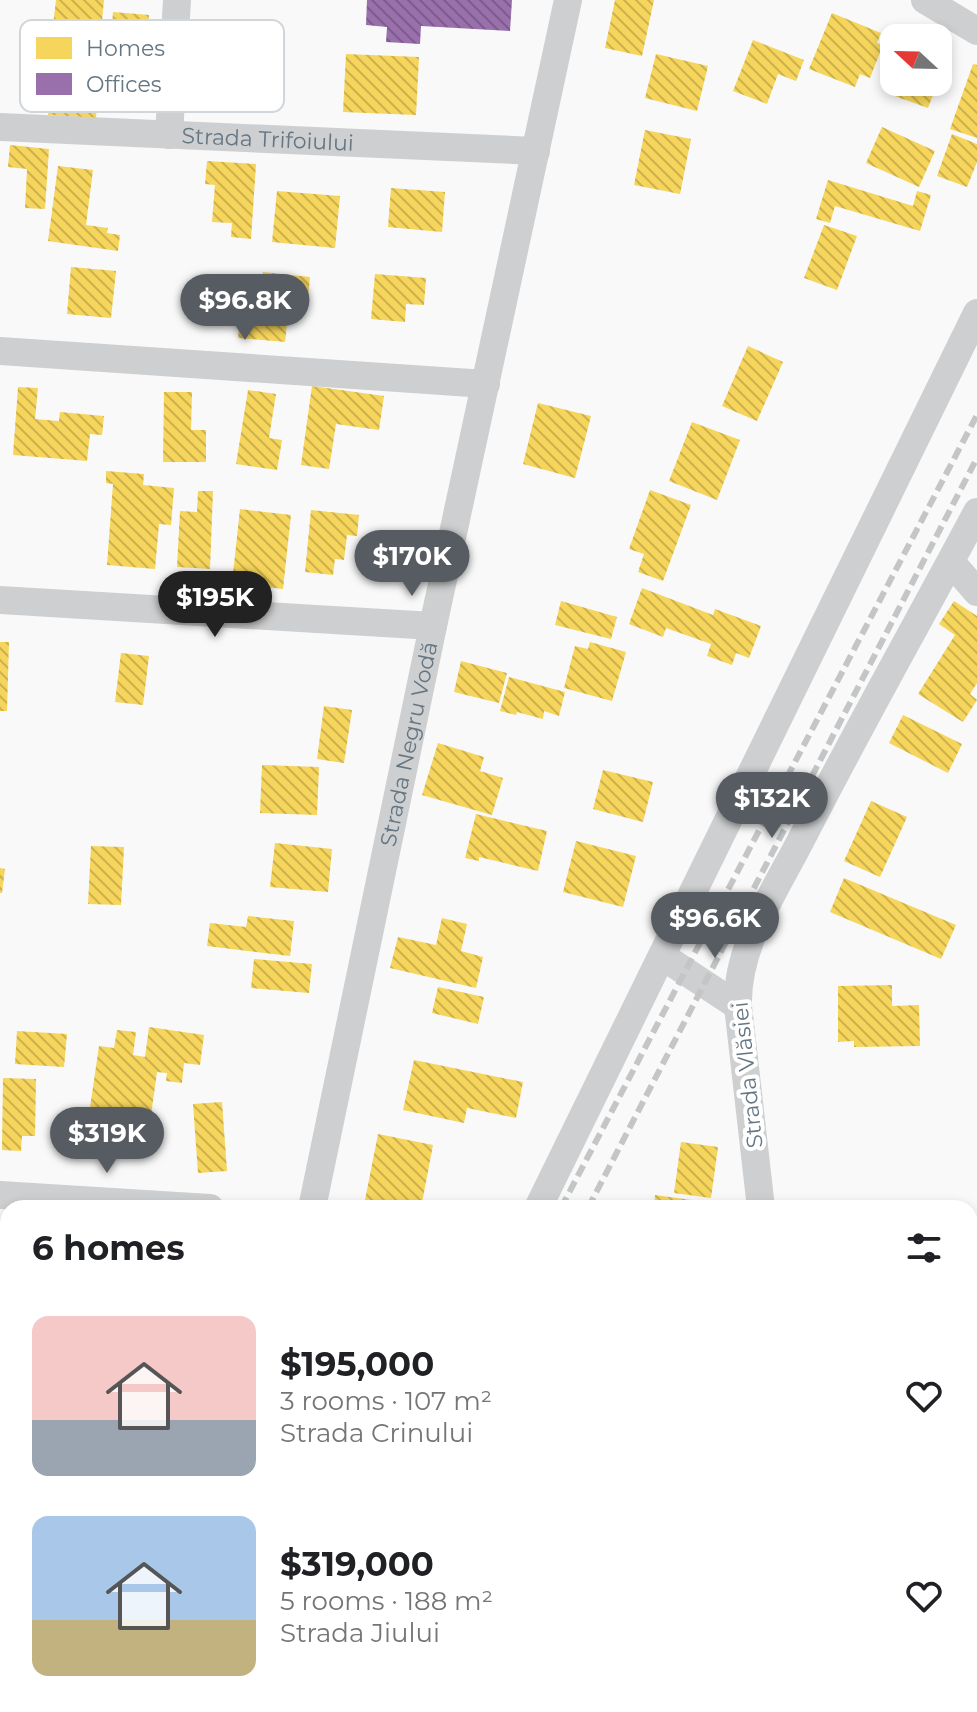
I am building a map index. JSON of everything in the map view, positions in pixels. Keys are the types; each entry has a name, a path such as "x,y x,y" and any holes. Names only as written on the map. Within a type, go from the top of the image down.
{"street":[{"path":"176,20 177,0"},
{"name":"Strada Negru Vodă","path":"314,1200 568,0"},
{"path":"925,0 977,31"},
{"path":"169,135 170,112"},
{"name":"Strada Trifoiului","path":"0,127 536,151"},
{"path":"542,1200 977,313"},
{"path":"0,351 486,384"},
{"name":"Strada Vlăsiei","path":"760,1200 738,1006 738,988 747,947 845,754 977,512"},
{"path":"951,562 977,592"},
{"path":"0,600 433,626"},
{"path":"662,956 738,1006"},
{"path":"0,1195 81,1200"}],"building: Homes":[{"path":"56,0 104,0 102,20 54,20"},
{"path":"615,0 654,0 642,56 605,48"},
{"path":"113,12 149,15 149,20 112,20"},
{"path":"832,13 880,33 877,43 880,44 880,53 870,78 860,74 855,87 809,69"},
{"path":"753,40 804,60 796,81 778,74 767,104 733,91"},
{"path":"346,54 419,57 416,115 343,112"},
{"path":"656,54 708,66 697,111 645,98"},
{"path":"973,64 977,65 977,138 950,129"},
{"path":"895,96 933,96 928,108"},
{"path":"48,112 96,112 96,118 48,115"},
{"path":"882,127 935,151 919,187 866,163"},
{"path":"645,130 691,139 680,194 634,185"},
{"path":"952,134 977,144 977,162 967,187 937,176"},
{"path":"10,145 49,149 45,209 25,208 27,169 8,167"},
{"path":"207,161 256,164 251,239 231,237 232,223 212,222 215,185 205,184"},
{"path":"58,166 93,170 86,225 108,228 107,233 120,235 118,251 48,241"},
{"path":"828,180 913,206 917,191 931,195 920,231 835,206 830,223 816,219"},
{"path":"391,188 445,192 442,232 388,227"},
{"path":"277,191 340,196 335,248 272,242"},
{"path":"824,225 857,236 837,290 804,278"},
{"path":"71,267 116,271 111,318 67,314"},
{"path":"263,272 310,277 308,298 290,296 285,342 238,338 242,291 261,293"},
{"path":"375,274 426,278 424,305 406,304 405,322 371,319"},
{"path":"748,346 783,362 757,421 722,406"},
{"path":"312,386 384,396 379,430 336,424 329,469 301,465"},
{"path":"18,387 38,388 35,419 59,421 60,412 104,416 102,435 90,434 87,461 13,455"},
{"path":"248,390 276,394 269,438 282,440 277,470 236,464"},
{"path":"164,392 192,392 191,430 206,430 206,462 163,462"},
{"path":"538,403 591,416 575,478 523,464"},
{"path":"692,422 740,440 717,500 669,481"},
{"path":"106,471 144,474 143,485 174,488 171,525 159,524 155,569 107,565 113,484 106,483"},
{"path":"650,490 691,505 663,581 638,572 644,554 629,549"},
{"path":"198,491 213,491 210,569 177,567 180,511 197,512"},
{"path":"240,509 291,515 283,589 232,583"},
{"path":"311,510 359,515 357,536 347,535 344,560 335,559 333,575 305,572"},
{"path":"642,588 713,615 715,609 761,626 749,658 736,653 732,665 707,656 711,644 666,628 663,637 629,624"},
{"path":"561,601 617,617 611,639 555,625"},
{"path":"954,601 977,616 977,683 970,694 977,700 963,722 918,694 955,635 939,624"},
{"path":"0,642 9,642 7,711 0,711"},
{"path":"590,642 626,652 612,701 564,688 575,646 588,649"},
{"path":"121,653 149,656 143,705 115,702"},
{"path":"461,661 507,673 499,703 454,692"},
{"path":"509,677 565,692 559,716 544,711 543,719 500,711"},
{"path":"324,706 352,710 344,763 317,759"},
{"path":"903,715 962,744 948,773 889,743"},
{"path":"438,743 484,757 480,771 503,778 492,815 422,795"},
{"path":"262,765 319,767 317,815 260,813"},
{"path":"603,770 653,782 643,822 593,809"},
{"path":"871,801 907,817 880,877 844,861"},
{"path":"476,814 547,831 538,871 479,857 479,861 465,858"},
{"path":"576,841 636,856 623,907 563,892"},
{"path":"275,843 332,849 328,892 270,887"},
{"path":"91,846 124,847 121,905 88,904"},
{"path":"0,868 5,869 2,893 0,893"},
{"path":"844,878 956,925 941,959 830,912"},
{"path":"248,916 294,921 290,956 207,946 210,923 246,927"},
{"path":"442,918 467,924 461,951 483,957 476,988 390,968 398,937 436,945"},
{"path":"254,959 312,964 309,993 251,988"},
{"path":"892,985 892,1006 919,1005 920,1046 854,1047 854,1041 838,1042 838,986"},
{"path":"438,987 484,997 478,1024 432,1013"},
{"path":"149,1027 204,1035 200,1065 184,1063 182,1083 166,1081 167,1073 157,1072 148,1137 87,1128 99,1046 114,1048 117,1030 136,1032 133,1055 145,1057"},
{"path":"17,1031 67,1034 64,1067 15,1064"},
{"path":"414,1060 523,1082 516,1118 467,1108 464,1123 403,1110"},
{"path":"3,1078 36,1079 35,1136 22,1136 21,1151 2,1150"},
{"path":"222,1102 227,1171 198,1173 193,1104"},
{"path":"378,1134 433,1145 423,1200 365,1200"},
{"path":"681,1142 718,1147 711,1198 674,1193"},
{"path":"655,1195 691,1200 655,1200"}],"building: Offices":[{"path":"367,0 512,0 510,31 421,26 420,44 386,42 387,27 366,25"}],"railway":[{"path":"565,1200 977,415"},
{"path":"592,1200 977,458"}]}
